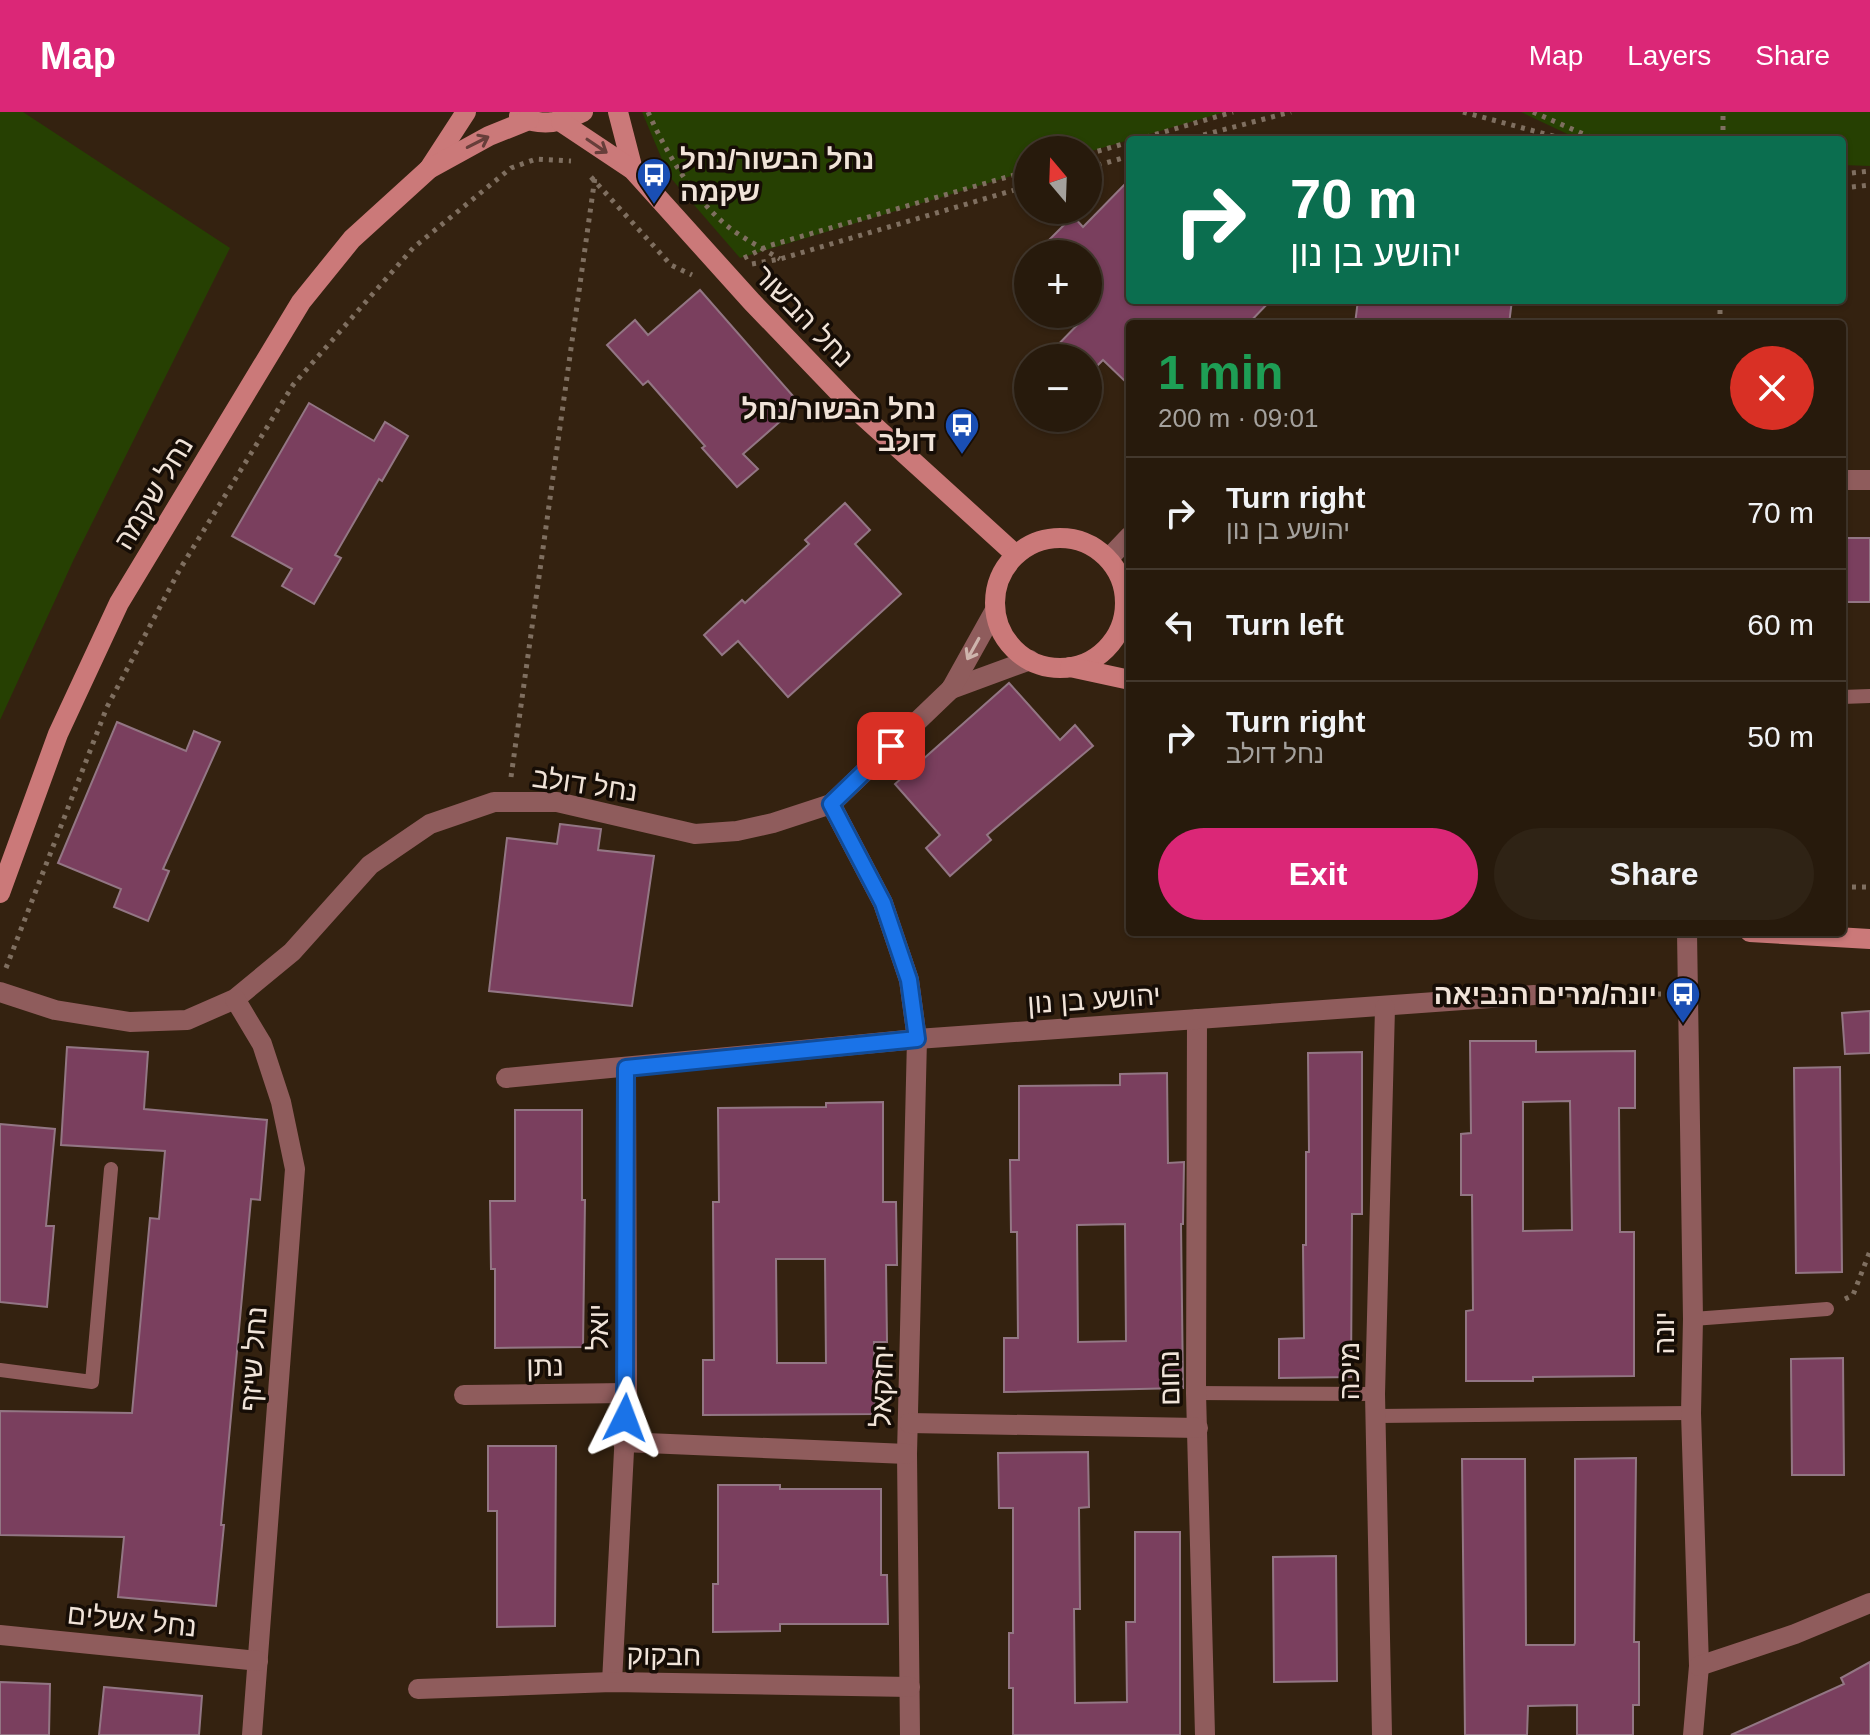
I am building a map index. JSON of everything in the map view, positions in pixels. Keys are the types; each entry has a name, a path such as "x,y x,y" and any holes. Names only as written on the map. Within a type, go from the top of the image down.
{"street":[{"name":"נחל שקמה","path":"429,169 466,112"},
{"path":"520,116 546,123 561,122 583,112"},
{"name":"נחל הבשור","path":"618,112 633,170"},
{"name":"נחל שקמה","path":"0,893 58,734 119,603 301,302 352,239 429,169 520,116"},
{"name":"נחל הבשור","path":"561,122 633,170 722,270 851,405 1015,554"},
{"path":"1846,480 1870,480"},
{"path":"1070,667 1087,662 1104,651 1126,628 1125,592 1109,558 1093,546 1075,539 1056,538 1036,542 1015,554 999,579 995,610 1007,640 1030,660 1048,667 1070,667 1126,679"},
{"path":"1109,558 1126,540"},
{"name":"נחל דולב","path":"0,992 55,1010 130,1022 187,1020 235,999 292,952 370,865 430,824 494,802 557,802 695,834 737,831 831,804 951,689 995,610"},
{"name":"נחל דולב","path":"951,689 1030,660"},
{"name":"יחזקאל","path":"831,804 883,903 909,980 917,1039 907,1454 910,1735"},
{"name":"יונה","path":"1687,936 1693,1319 1691,1413 1699,1666 1693,1735"},
{"path":"1819,936 1870,939"},
{"name":"יהושע בן נון","path":"506,1078 917,1039 1534,995"},
{"name":"נחל שיזף","path":"235,999 262,1044 281,1102 295,1169 252,1735"},
{"name":"מיכה","path":"1382,1735 1375,1394 1385,1008"},
{"name":"נחום","path":"1197,1019 1196,1393 1205,1735"},
{"name":"יואל","path":"612,1682 627,1393 626,1068"},
{"name":"נתן","path":"464,1395 627,1393"},
{"path":"909,1423 1198,1428"},
{"path":"623,1442 907,1454"},
{"path":"1699,1666 1795,1634 1870,1603"},
{"name":"נחל אשלים","path":"0,1635 258,1661"},
{"name":"חבקוק","path":"418,1689 612,1682 910,1687"}],"lane":[{"path":"1846,697 1870,696"},
{"path":"0,1370 92,1382 111,1169"},
{"path":"1693,1319 1827,1309"},
{"path":"1196,1393 1375,1394"},
{"path":"1377,1416 1691,1413"}],"path":[{"path":"648,112 671,161 711,210 727,226 780,259"},
{"path":"1150,136 1233,112"},
{"path":"1199,136 1291,112"},
{"path":"1463,112 1553,136"},
{"path":"1533,112 1588,136"},
{"path":"1723,112 1723,136"},
{"path":"1102,150 1126,143"},
{"path":"507,802 599,148"},
{"path":"1102,164 1126,157"},
{"path":"5,971 107,707 180,569 293,385 413,248 511,168 536,159 568,159 577,166"},
{"path":"1846,174 1870,171"},
{"path":"586,172 671,265 693,276 780,259 1014,190"},
{"path":"722,270 763,249 1014,175"},
{"path":"1846,188 1870,185"},
{"path":"1846,887 1870,887"},
{"path":"1534,995 1688,994"},
{"path":"1827,1309 1853,1295 1870,1251"}],"green space":[{"path":"0,112 23,112 230,248 74,559 0,720"},
{"path":"642,112 1225,112 1143,136 1126,136 1126,141 1102,148 1102,136 1014,136 1014,175 740,258 669,176"},
{"path":"1521,112 1870,112 1870,166 1846,165 1846,136 1572,136"}],"building":[{"path":"1126,183 1126,304 1267,304 1252,320 1126,320 1126,382 1102,361 1102,344 1059,344 1074,328 1102,328 1102,240 1049,240 1065,224 1080,224 1083,227 1086,224 1102,224 1102,208"},
{"path":"700,290 800,404 743,454 758,469 737,487 648,381 643,385 607,345 635,320 648,335"},
{"path":"1358,304 1512,304 1510,320 1356,320"},
{"path":"309,403 374,441 385,422 408,436 335,555 341,558 314,604 282,586 292,569 232,536"},
{"path":"845,503 870,530 855,544 901,594 788,697 738,641 722,655 704,635 742,600 745,603 809,544 805,540"},
{"path":"1846,538 1870,538 1870,602 1846,602"},
{"path":"1009,683 1060,740 1075,725 1093,746 987,835 991,840 950,876 926,848 940,835 895,784"},
{"path":"117,722 186,751 194,731 220,742 163,869 169,871 148,921 114,907 121,889 58,863"},
{"path":"560,824 601,829 598,850 654,856 632,1006 489,991 507,838 557,844"},
{"path":"1870,1011 1870,1053 1845,1054 1842,1013"},
{"path":"1470,1041 1536,1041 1536,1052 1635,1051 1635,1108 1619,1108 1620,1232 1634,1232 1634,1376 1466,1381 1466,1311 1473,1310 1472,1195 1461,1195 1461,1134 1471,1133","holes":["1570,1101 1572,1230 1523,1231 1523,1102"]},
{"path":"67,1047 148,1052 144,1109 267,1120 260,1200 251,1199 216,1606 118,1597 124,1537 0,1535 0,1411 132,1413 150,1218 159,1219 165,1151 61,1145"},
{"path":"1362,1052 1362,1214 1352,1214 1351,1377 1279,1378 1279,1339 1304,1338 1308,1053"},
{"path":"1840,1067 1842,1272 1796,1273 1794,1068"},
{"path":"1167,1073 1168,1163 1184,1162 1181,1224 1183,1388 1004,1392 1004,1338 1018,1338 1017,1232 1011,1232 1010,1160 1019,1160 1019,1086 1120,1085 1120,1074","holes":["1125,1224 1126,1341 1078,1342 1077,1225"]},
{"path":"883,1102 883,1202 896,1202 897,1265 886,1265 887,1342 874,1342 875,1414 703,1415 703,1360 714,1360 713,1202 719,1202 718,1108 826,1107 826,1103","holes":["776,1259 825,1259 826,1363 777,1363"]},
{"path":"515,1110 582,1110 582,1200 585,1200 583,1347 495,1348 495,1269 491,1269 490,1201 515,1201"},
{"path":"0,1124 55,1129 46,1226 54,1226 47,1307 0,1302"},
{"path":"1843,1358 1844,1475 1792,1475 1791,1359"},
{"path":"488,1446 556,1446 555,1626 497,1627 497,1511 488,1511"},
{"path":"1088,1452 1089,1507 1079,1508 1080,1609 1074,1609 1075,1703 1127,1702 1126,1622 1135,1622 1135,1532 1180,1532 1180,1735 1013,1735 1009,1633 1013,1633 1013,1508 999,1508 998,1453"},
{"path":"1636,1458 1634,1642 1639,1642 1639,1705 1633,1705 1633,1735 1577,1735 1577,1705 1528,1706 1527,1735 1465,1735 1462,1459 1525,1459 1526,1645 1574,1645 1575,1459"},
{"path":"718,1485 780,1485 780,1489 881,1489 881,1575 887,1575 888,1624 780,1624 780,1631 713,1632 713,1584 718,1584"},
{"path":"1336,1556 1337,1681 1274,1682 1273,1557"},
{"path":"1870,1662 1870,1735 1731,1735 1844,1684 1841,1678"},
{"path":"0,1682 50,1684 49,1735 0,1735"},
{"path":"104,1687 202,1696 199,1735 99,1735"}],"place":[{"name":"נחל הבשור/נחל שקמה","path":"654,206"},
{"name":"נחל הבשור/נחל דולב","path":"962,456"},
{"name":"יונה/מרים הנביאה","path":"1683,1025"}],"route":[{"path":"625,1418 626,1068 917,1039 909,980 883,903 831,804 891,746"}]}
